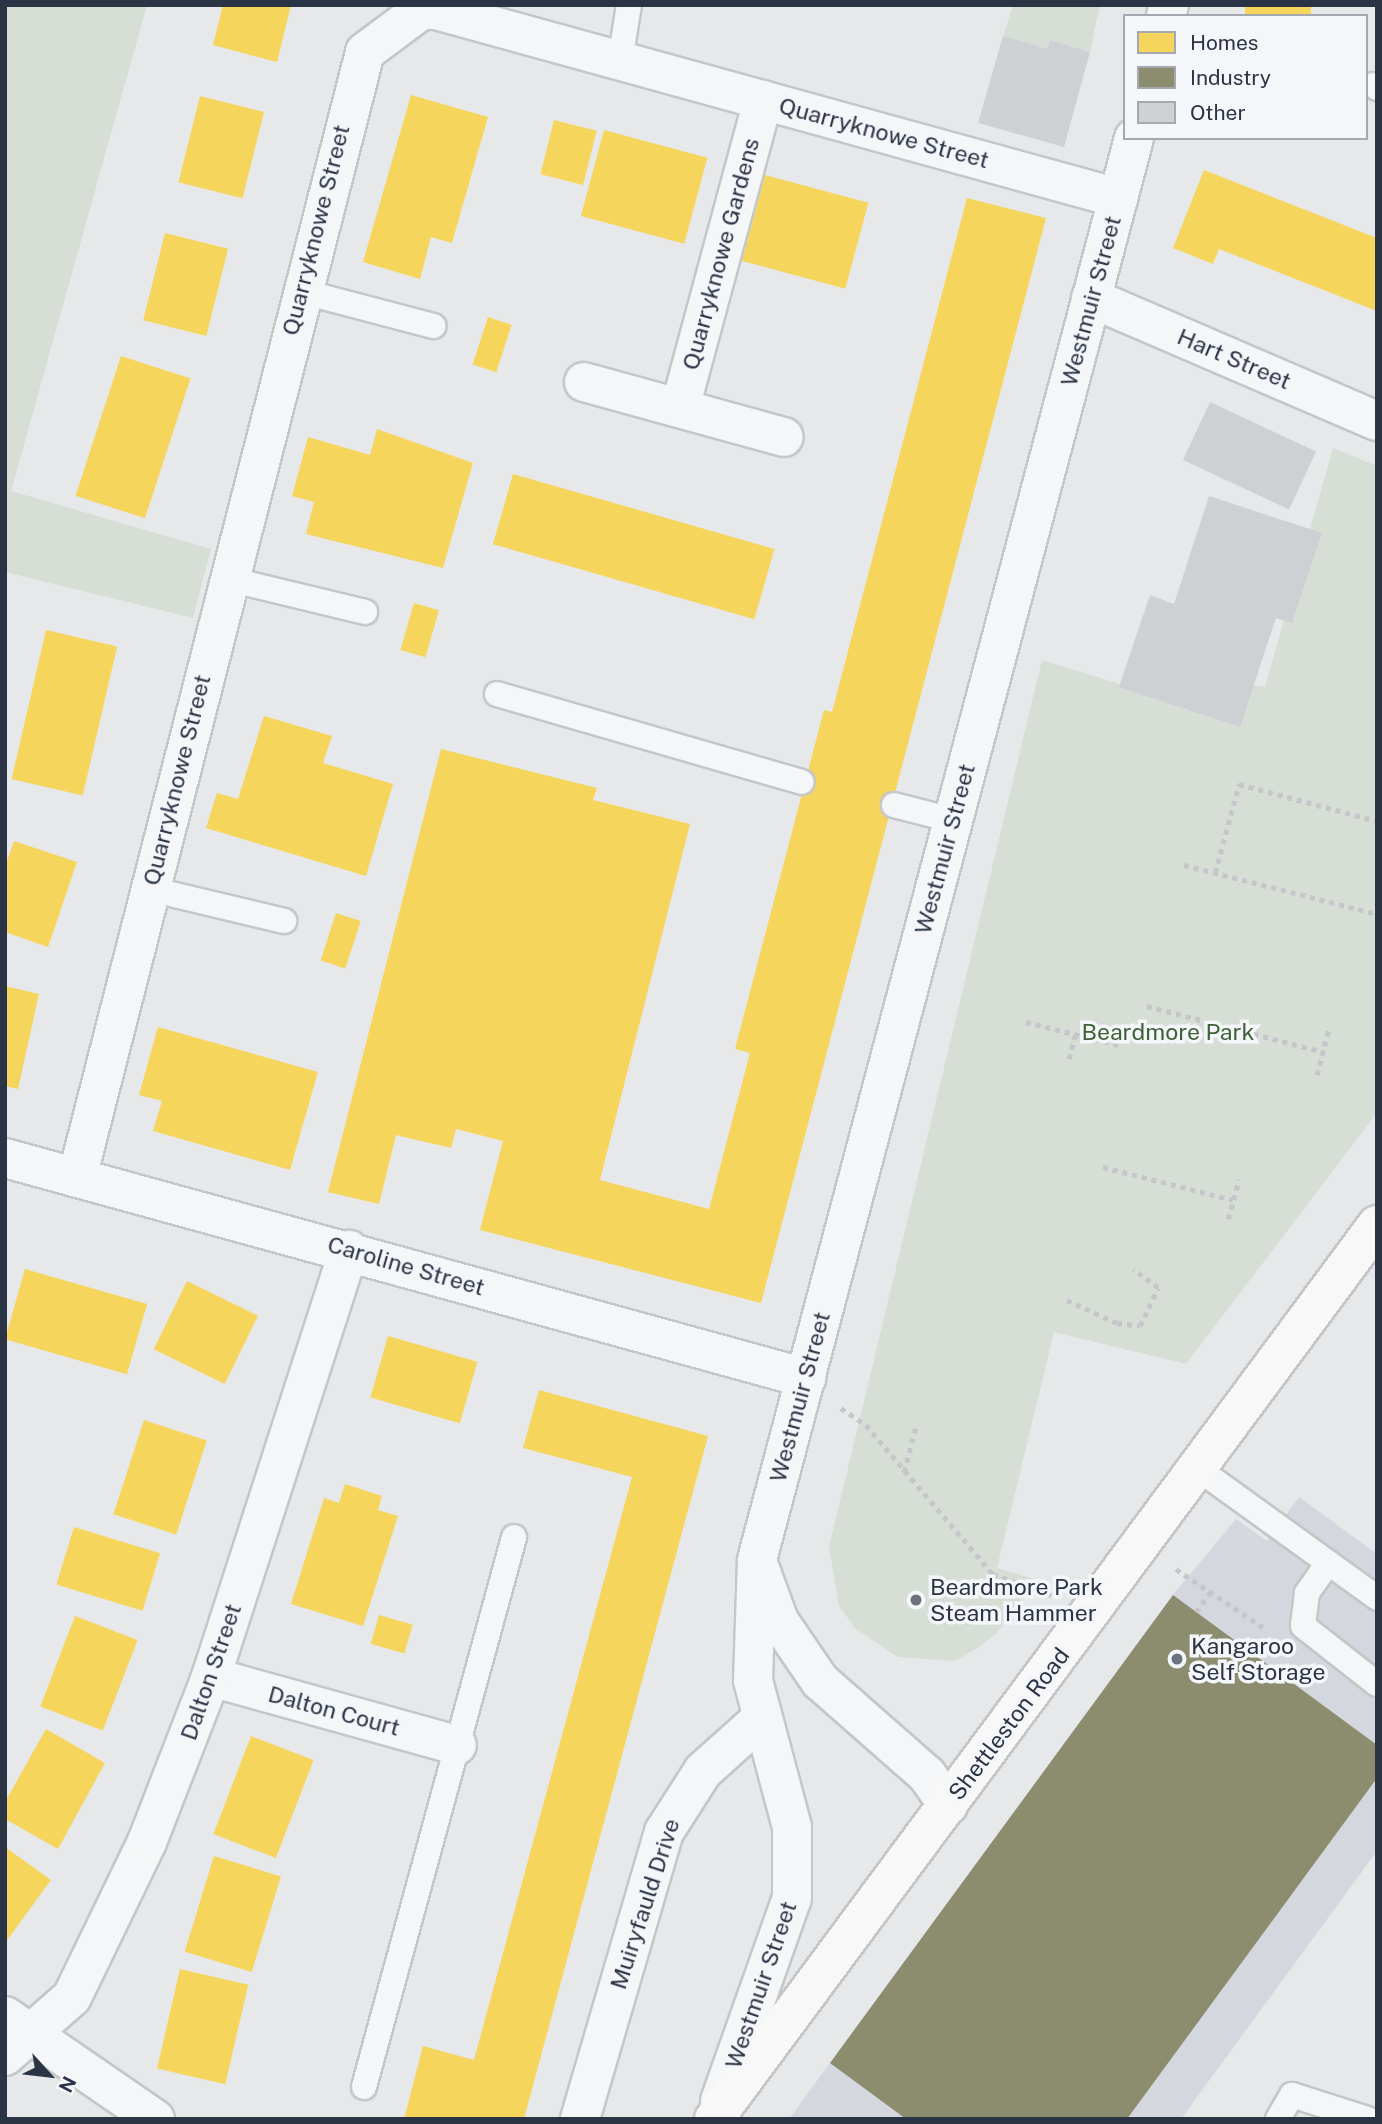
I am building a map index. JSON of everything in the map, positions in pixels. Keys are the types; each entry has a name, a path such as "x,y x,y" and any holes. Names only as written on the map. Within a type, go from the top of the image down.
{"main road":[{"name":"Shettleston Road","path":"713,2119 1095,1609 1377,1225"}],"street":[{"name":"Quarryknowe Street","path":"77,1178 300,291 358,66 365,51 402,22 432,9 1118,198"},
{"name":"Quarryknowe Gardens","path":"680,408 763,100"},
{"name":"Westmuir Street","path":"713,2119 792,1898 792,1827 761,1720 750,1634 757,1560 1133,140"},
{"name":"Hart Street","path":"1091,298 1377,421"},
{"path":"584,382 784,437"},
{"name":"Caroline Street","path":"5,1158 349,1250 806,1378"},
{"name":"Dalton Street","path":"14,2035 61,2010 84,1979 147,1842 211,1677 349,1250"},
{"path":"757,1560 779,1621 811,1671 927,1776 948,1805"},
{"name":"Dalton Court","path":"211,1677 457,1745"},
{"name":"Muiryfauld Drive","path":"580,2119 664,1832 703,1770 761,1720"},
{"path":"14,2035 155,2119"}],"lane":[{"path":"620,61 629,5"},
{"path":"300,291 432,326"},
{"path":"228,579 366,612"},
{"path":"497,694 802,782"},
{"path":"894,805 953,820"},
{"path":"150,889 284,921"},
{"path":"1197,1468 1377,1598"},
{"path":"364,2087 514,1536"},
{"path":"1328,1563 1307,1592 1303,1626 1377,1684"},
{"path":"1279,2119 1292,2095 1367,2119"}],"path":[{"path":"1214,873 1239,783 1377,821"},
{"path":"1184,865 1377,914"},
{"path":"1147,1006 1323,1052"},
{"path":"1026,1022 1123,1046"},
{"path":"1317,1075 1329,1028"},
{"path":"1069,1059 1075,1035"},
{"path":"1103,1167 1233,1200"},
{"path":"1228,1219 1239,1179"},
{"path":"1067,1300 1117,1323 1140,1326 1158,1288 1133,1269"},
{"path":"806,1378 866,1425 904,1473 993,1574 1095,1609"},
{"path":"904,1473 916,1426"},
{"path":"1141,1545 1263,1630 1303,1626"},
{"path":"1196,1612 1210,1593"}],"shaded area":[{"path":"1299,1497 1377,1554 1377,1851 1181,2119 789,2119 1173,1595 1236,1519 1267,1541"}],"green space":[{"path":"5,5 147,5 11,491 211,549 193,618 5,572"},
{"path":"1013,5 1100,5 1090,52 1050,40 1047,49 1003,37"},
{"name":"Beardmore Park","path":"1333,448 1377,466 1377,1113 1186,1364 1054,1332 997,1568 1037,1580 997,1633 955,1661 898,1657 855,1628 839,1606 829,1547 1042,660 1240,721 1251,685 1265,687"}],"building: Homes":[{"path":"223,5 291,5 277,62 213,45"},
{"path":"1245,5 1311,5 1311,14 1245,14"},
{"path":"411,95 488,117 452,243 431,237 420,279 363,262"},
{"path":"200,96 264,112 243,198 178,182"},
{"path":"554,120 597,131 583,185 540,174"},
{"path":"604,130 707,158 684,244 581,216"},
{"path":"1204,170 1377,238 1377,311 1219,249 1213,264 1173,248"},
{"path":"765,175 868,203 845,289 742,261"},
{"path":"967,198 1046,218 761,1303 480,1230 503,1141 456,1129 451,1148 396,1135 379,1204 328,1192 441,749 597,788 593,800 690,824 600,1180 709,1209 750,1053 735,1049 824,710 832,712"},
{"path":"165,233 228,249 206,336 143,320"},
{"path":"488,317 512,325 496,372 473,365"},
{"path":"121,356 190,379 145,518 76,496"},
{"path":"377,429 473,463 443,568 306,534 314,502 292,496 308,437 370,455"},
{"path":"513,474 774,549 754,619 493,544"},
{"path":"414,603 439,610 425,657 400,650"},
{"path":"46,630 117,646 83,796 12,779"},
{"path":"264,716 332,736 323,763 393,784 366,876 206,828 217,793 238,799"},
{"path":"14,841 77,862 48,947 5,932 5,867"},
{"path":"336,913 361,921 345,969 321,961"},
{"path":"5,986 39,994 18,1089 5,1086"},
{"path":"158,1027 318,1072 290,1170 153,1131 162,1101 139,1095"},
{"path":"25,1269 147,1304 127,1374 5,1339"},
{"path":"187,1281 258,1316 225,1384 154,1349"},
{"path":"388,1336 477,1362 460,1423 370,1398"},
{"path":"539,1390 708,1436 524,2119 404,2119 423,2046 474,2060 632,1477 523,1448"},
{"path":"144,1420 207,1440 176,1535 113,1514"},
{"path":"345,1484 382,1496 378,1510 398,1516 363,1626 291,1604 324,1498 339,1503"},
{"path":"74,1527 160,1553 143,1611 56,1584"},
{"path":"379,1615 413,1625 404,1653 371,1644"},
{"path":"75,1616 138,1640 103,1731 40,1707"},
{"path":"46,1729 105,1763 58,1849 5,1819 5,1802"},
{"path":"251,1736 314,1760 276,1858 213,1834"},
{"path":"5,1847 51,1880 5,1943"},
{"path":"214,1856 281,1876 252,1972 185,1952"},
{"path":"180,1969 248,1985 225,2084 157,2068"}],"building: Industry":[{"path":"1173,1595 1377,1745 1377,1778 1127,2119 906,2119 830,2063"}],"building: Other":[{"path":"1003,36 1047,49 1050,40 1090,52 1064,147 978,123"},
{"path":"1210,402 1316,451 1289,509 1183,460"},
{"path":"1209,496 1322,533 1292,623 1276,618 1240,727 1119,687 1150,595 1174,604"}],"place":[{"name":"Beardmore Park Steam Hammer","path":"916,1600"},
{"name":"Kangaroo Self Storage","path":"1177,1659"}]}
